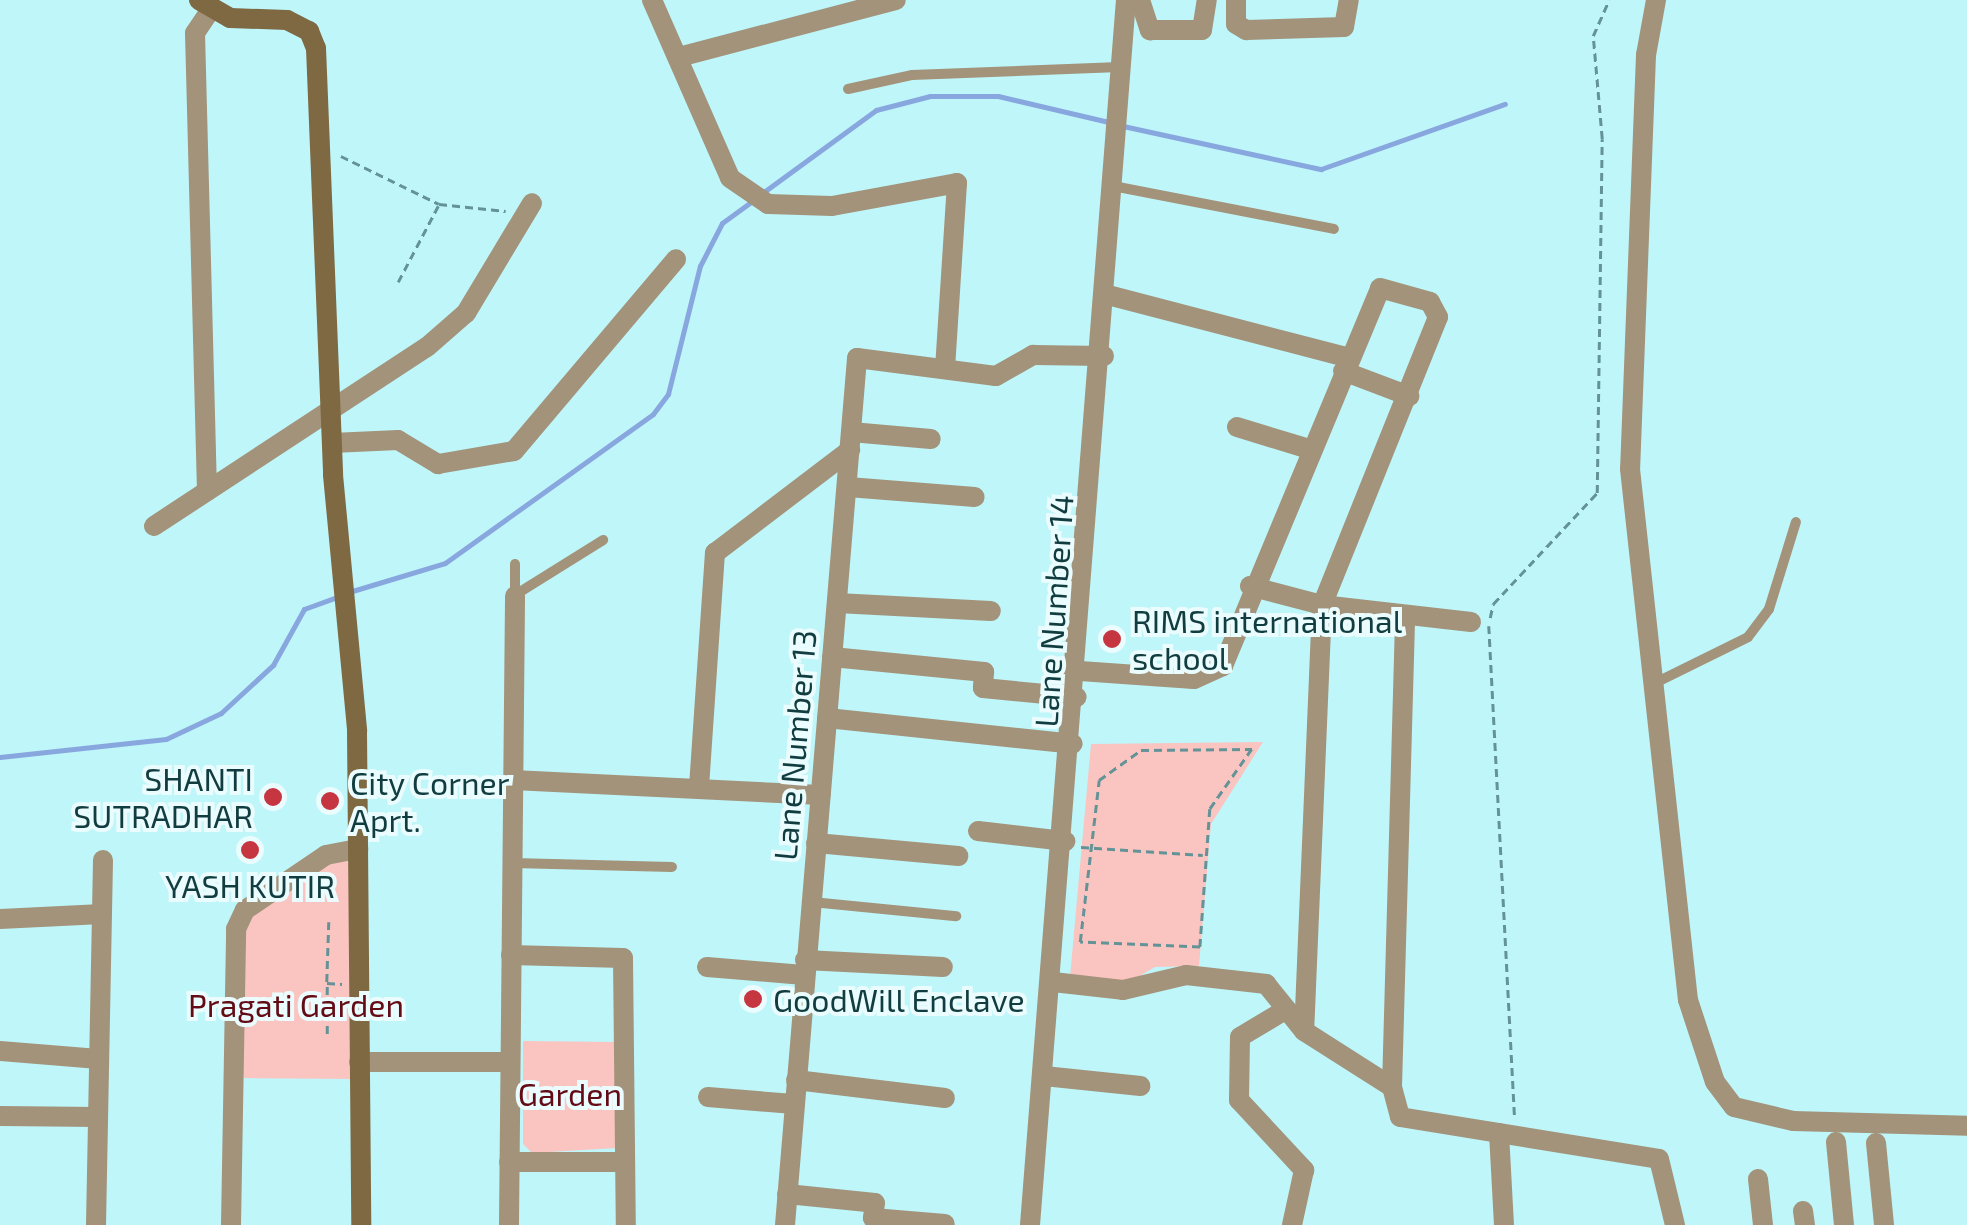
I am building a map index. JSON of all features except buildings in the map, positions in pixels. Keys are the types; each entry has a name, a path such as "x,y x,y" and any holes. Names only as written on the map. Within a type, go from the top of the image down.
{"street":[{"path":"652,0 680,56 730,178 794,210 957,183 945,368 996,376 1033,356 1104,356"},
{"path":"680,56 896,0"},
{"name":"Lane Number 14","path":"1030,1225 1078,697 1126,0"},
{"path":"1140,0 1145,29 1196,30 1206,27 1207,0"},
{"path":"1236,0 1236,24 1246,30 1344,28 1350,0"},
{"path":"1656,0 1631,328 1630,469 1650,685 1688,1000 1715,1082 1734,1107 1759,1118 1967,1126"},
{"path":"207,491 196,33 204,6 309,31 321,138 333,475 352,678 358,849 361,1225"},
{"path":"154,526 330,410 466,313 529,208"},
{"path":"332,442 398,440 438,464 514,450 676,259"},
{"path":"1080,671 1208,678 1223,666 1250,586 1380,288 1430,302 1438,316 1322,606 1304,1031"},
{"path":"1104,294 1346,365 1409,396"},
{"name":"Lane Number 13","path":"785,1225 857,358 945,368"},
{"path":"1237,427 1309,450"},
{"path":"699,787 716,553 850,441 931,438"},
{"path":"848,486 975,497"},
{"path":"1250,586 1322,606 1471,622"},
{"path":"509,1225 514,596"},
{"path":"837,603 991,612"},
{"path":"1405,616 1392,1087 1400,1117 1659,1159 1675,1225"},
{"path":"832,657 984,672 983,688 1078,697"},
{"path":"828,718 1074,744"},
{"path":"513,780 821,795"},
{"path":"978,831 1065,843"},
{"path":"816,843 958,856"},
{"path":"232,1225 236,928 245,910 326,856 358,849"},
{"path":"96,1225 103,860"},
{"path":"0,918 102,914"},
{"path":"511,956 623,958 626,1225"},
{"path":"707,967 942,967"},
{"path":"1053,982 1124,990 1186,974 1266,984 1304,1031 1392,1087"},
{"path":"1284,1010 1240,1037 1239,1100 1304,1170 1292,1225"},
{"path":"0,1050 99,1059"},
{"path":"359,1062 510,1062"},
{"path":"1044,1076 1140,1086"},
{"path":"796,1080 944,1098"},
{"path":"708,1097 794,1104"},
{"path":"0,1116 98,1118"},
{"path":"1504,1225 1507,1134"},
{"path":"1836,1142 1844,1225"},
{"path":"1876,1142 1884,1225"},
{"path":"509,1162 626,1162"},
{"path":"1758,1179 1763,1225"},
{"path":"787,1194 875,1203 872,1218 945,1224"}],"lane":[{"path":"848,89 912,75 1121,76"},
{"path":"1113,186 1334,229"},
{"path":"1650,685 1748,638 1769,609 1796,522"},
{"path":"514,596 603,540"},
{"path":"514,596 515,564"},
{"path":"512,863 672,867"},
{"path":"810,902 956,916"}],"path":[{"path":"1507,1134 1489,626 1493,604 1597,493 1602,138 1593,36 1609,0"},
{"path":"321,138 349,164 439,204 529,208"},
{"path":"398,282 439,204"},
{"path":"1252,748 1210,809 1203,855 1200,947 1080,942 1091,848 1100,780 1114,766 1141,750 1252,748"},
{"path":"1065,843 1203,855"},
{"path":"327,1034 330,922"},
{"path":"327,983 358,985"}],"green space":[{"path":"1263,742 1211,824 1199,966 1155,967 1128,983 1070,977 1091,744"},
{"name":"Pragati Garden","path":"354,851 353,1079 237,1078 238,929 248,911 327,858"},
{"name":"Garden","path":"523,1041 616,1042 617,1148 532,1153 523,1144"}],"waterway":[{"path":"761,194 876,110 930,96 998,96 1113,123"},
{"path":"1123,126 1321,169 1505,104"},
{"path":"349,592 445,563 653,414 668,394 700,266 722,223 752,201"},
{"path":"0,757 166,739 221,713 273,665 304,609 339,596"}],"place":[{"name":"RIMS international school","path":"1112,639"},
{"name":"SHANTI SUTRADHAR","path":"273,797"},
{"name":"City Corner Aprt.","path":"330,801"},
{"name":"YASH KUTIR","path":"250,850"},
{"name":"GoodWill Enclave","path":"753,999"}]}
